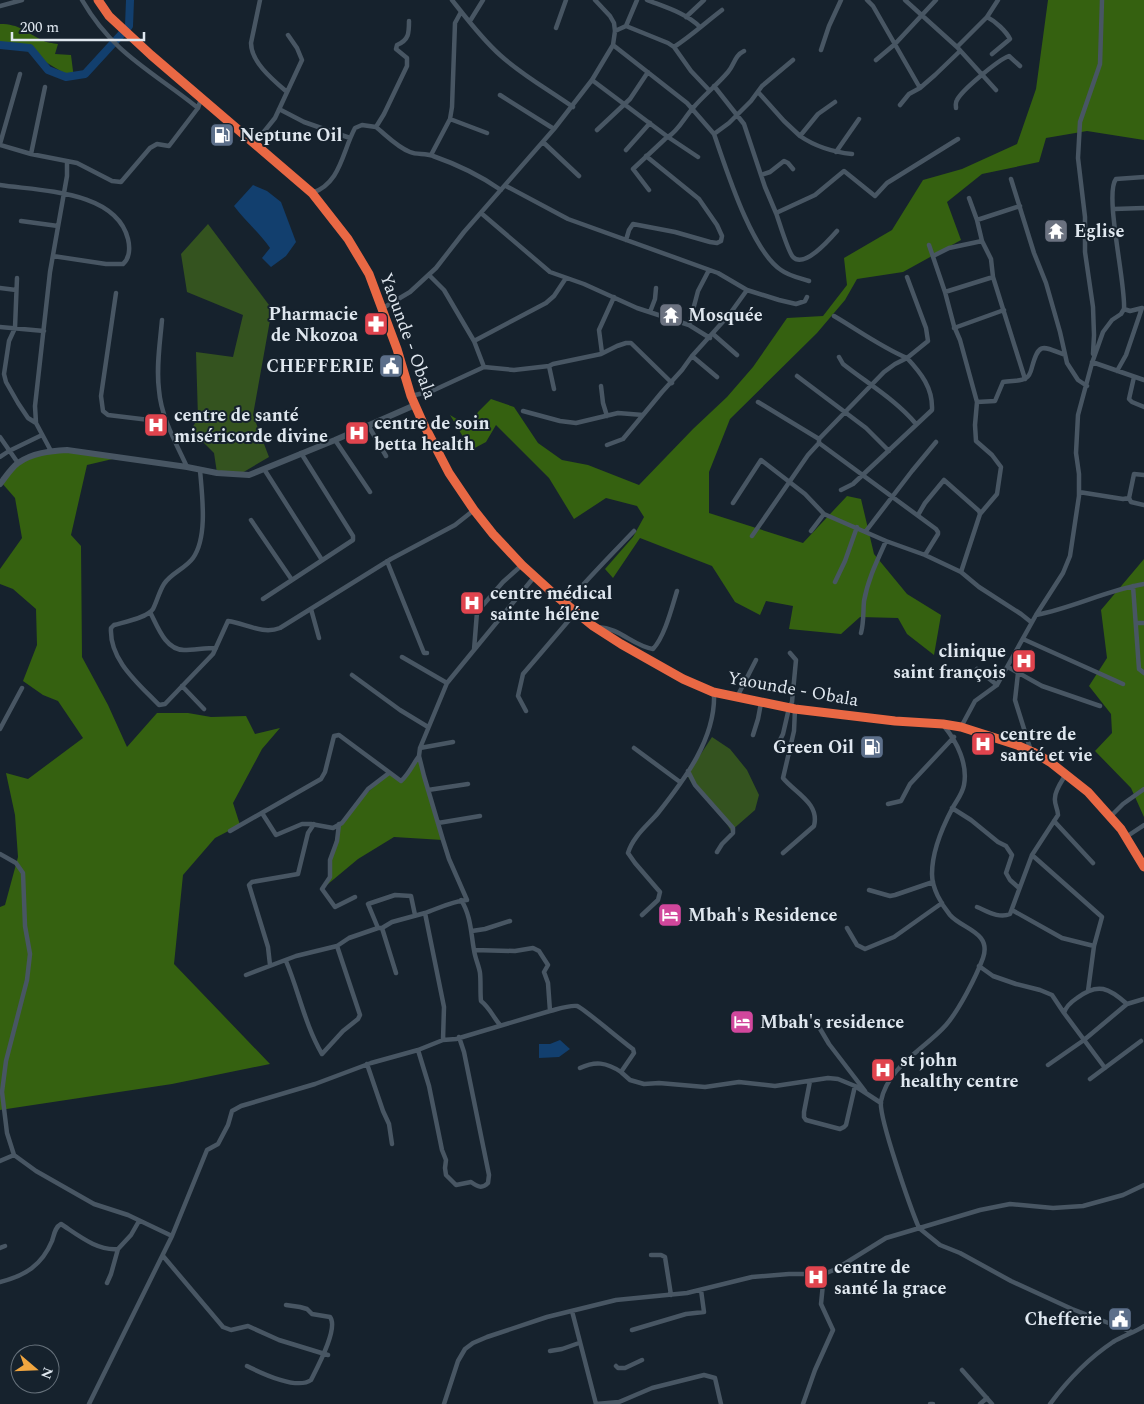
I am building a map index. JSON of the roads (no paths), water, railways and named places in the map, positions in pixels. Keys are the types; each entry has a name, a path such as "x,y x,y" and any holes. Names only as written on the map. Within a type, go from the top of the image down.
{"highway":[{"name":"Yaounde - Obala","path":"98,0 109,16 199,103 254,144 312,193 348,239 369,274 383,308 413,400 436,450 474,510 522,565 566,604 593,626 621,644 683,679 714,692 792,709 961,727 1033,752 1066,774 1088,792 1126,837 1144,866"}],"street":[{"path":"0,6 22,0"},
{"path":"20,74 0,144 31,154 77,164 112,181 121,182 150,148 157,144 169,146 199,103 120,49 96,22 82,0"},
{"path":"260,0 251,43 252,50 261,66 287,92"},
{"path":"452,0 487,42 501,55 526,75 573,107"},
{"path":"470,21 483,0"},
{"path":"556,28 566,0"},
{"path":"383,308 410,292 429,275 573,107 592,80 613,45 615,31 610,16 596,0"},
{"path":"615,31 626,26 638,0"},
{"path":"647,0 686,17 700,27"},
{"path":"686,17 704,0"},
{"path":"822,50 829,26 841,0"},
{"path":"867,0 873,6 920,88"},
{"path":"905,0 958,49 996,90"},
{"path":"876,60 895,44 936,0"},
{"path":"900,105 909,94 920,88 935,75 987,17 998,0"},
{"path":"1092,363 1093,307 1085,252 1085,217 1078,158 1080,122 1100,64 1102,0"},
{"path":"674,48 722,10"},
{"path":"431,155 450,119 455,23 461,12"},
{"path":"987,17 997,24 1010,39 992,54"},
{"path":"376,127 407,66 407,58 396,49 397,45 403,42 409,34 408,21"},
{"path":"626,26 661,39 674,48 691,71 709,90"},
{"path":"254,144 276,118 302,60 297,48 288,35"},
{"path":"613,45 693,108 714,134 740,204 763,249 782,271 809,281"},
{"path":"649,190 633,169 661,141 674,133 709,90 731,69 738,54 744,51"},
{"path":"956,108 957,100 982,75 1004,58 1009,56 1020,66"},
{"path":"714,134 738,115 762,86 793,60"},
{"path":"597,130 632,96 648,72"},
{"path":"592,80 698,157"},
{"path":"714,86 738,115 749,134 791,255 797,260 810,256 821,249 837,231"},
{"path":"31,154 45,87"},
{"path":"758,92 784,121 812,144 836,152 852,154"},
{"path":"500,95 554,129"},
{"path":"800,136 818,114 835,102"},
{"path":"279,109 304,122 350,138"},
{"path":"450,119 487,133"},
{"path":"836,152 859,120"},
{"path":"626,150 650,123"},
{"path":"312,193 322,190 337,172 350,138 358,126 376,127 409,152 431,155 478,176 502,190"},
{"path":"776,213 815,195 844,171 875,196 887,183 958,139"},
{"path":"543,142 579,176"},
{"path":"626,240 633,224 675,232 710,242 717,243 721,241 722,236 699,199 646,156"},
{"path":"50,451 36,423 35,406 53,256 67,176 66,162"},
{"path":"762,175 765,175 784,162 788,163 793,169"},
{"path":"961,727 975,701 997,685 1023,639 1030,622 1063,572 1070,556 1079,492 1076,452 1077,422 1092,363 1103,332 1124,309 1112,197 1114,182 1121,178 1144,177"},
{"path":"1011,179 1046,283 1067,363 1078,380 1086,386"},
{"path":"0,185 87,198 106,208 127,235 128,259 123,264 118,265 53,256"},
{"path":"506,186 568,219 718,273 747,290 796,304 805,301 807,298"},
{"path":"969,198 982,241 991,259 993,277 1025,379"},
{"path":"977,220 1020,206"},
{"path":"1114,209 1144,208"},
{"path":"481,213 550,272 650,312 689,325 712,336 737,355"},
{"path":"21,220 58,226"},
{"path":"933,256 949,248 982,241"},
{"path":"929,245 945,292 954,328 960,340 977,402 975,438 978,444 1000,464 1002,473 997,494 980,514 961,572"},
{"path":"689,325 698,291 708,270"},
{"path":"429,275 444,290 474,340 484,367"},
{"path":"752,536 819,441 871,386 895,364 907,358 928,341 926,328 908,277"},
{"path":"945,292 993,277"},
{"path":"17,278 15,328 9,341 4,368 5,379 28,418 36,423"},
{"path":"474,340 546,303 554,296 566,278"},
{"path":"0,288 16,290"},
{"path":"650,312 655,299 656,288"},
{"path":"607,445 624,439 662,392 672,383 692,356 712,336 747,290"},
{"path":"116,293 101,396 103,411 108,414 166,422"},
{"path":"602,353 599,330 614,298"},
{"path":"1124,309 1130,311 1143,308"},
{"path":"1117,371 1126,355 1143,308"},
{"path":"954,328 1004,310"},
{"path":"834,316 866,334 884,347 907,358 924,377 932,400 932,410 854,484 841,490"},
{"path":"162,320 158,376 159,392 166,422 187,467"},
{"path":"0,327 44,330"},
{"path":"0,484 18,463 39,453 50,451 78,451 200,470 249,475 368,425 413,400 484,367 514,370 549,366 602,353 626,343 631,344 672,383"},
{"path":"977,402 995,401 1003,382 1025,379 1039,348 1065,355"},
{"path":"692,356 717,377"},
{"path":"839,357 843,364 901,409 916,424"},
{"path":"1092,363 1144,380"},
{"path":"549,366 554,389"},
{"path":"797,376 866,428 888,451"},
{"path":"1134,376 1129,399 1144,407"},
{"path":"601,386 607,416"},
{"path":"758,402 778,413 819,441 938,532 925,555"},
{"path":"523,411 560,421 576,423 618,413 643,415"},
{"path":"368,425 386,456"},
{"path":"0,458 9,451 42,435"},
{"path":"0,437 18,463"},
{"path":"335,440 370,492"},
{"path":"866,531 936,442"},
{"path":"263,599 352,541 353,538 301,453"},
{"path":"733,503 760,460 789,481 824,514 886,541 925,555 961,572 1030,622"},
{"path":"264,469 322,560"},
{"path":"200,470 202,512 200,542 193,557 171,576 164,585 150,612 114,625 110,631 112,644 125,668 159,705 165,704 206,662 216,648 228,621 273,631 387,561 455,525 474,510"},
{"path":"1129,498 1134,474 1144,475"},
{"path":"918,515 925,503 944,480 977,509 980,514"},
{"path":"1079,492 1123,500 1129,498"},
{"path":"1129,498 1131,502 1144,505"},
{"path":"811,531 824,514"},
{"path":"251,520 292,580"},
{"path":"835,582 857,528"},
{"path":"566,604 586,580 634,530"},
{"path":"861,633 869,578 886,541"},
{"path":"387,561 424,653 427,653"},
{"path":"474,650 476,612 503,582 522,565"},
{"path":"246,975 316,949 337,946 349,938 392,922 425,913 456,901 467,900 449,859 419,756 420,748 447,683 535,576"},
{"path":"1036,615 1054,612 1144,584"},
{"path":"1133,586 1139,669 1144,672"},
{"path":"593,626 613,629 640,644 654,649 664,629 677,591"},
{"path":"311,609 319,638"},
{"path":"150,612 164,637 176,648 183,650 216,648"},
{"path":"526,711 518,696 523,674 576,612"},
{"path":"1136,623 1144,623"},
{"path":"1023,639 1123,684"},
{"path":"783,853 814,826 815,820 811,806 805,798 783,778 794,731 792,702 796,660 790,653"},
{"path":"402,657 447,683"},
{"path":"737,697 756,660"},
{"path":"1008,667 1042,686 1100,706"},
{"path":"977,669 997,685"},
{"path":"1018,673 1014,700 1028,747 1033,752"},
{"path":"352,675 400,710 428,727"},
{"path":"182,686 204,709"},
{"path":"0,729 22,688"},
{"path":"642,915 658,900 660,892 628,852 688,771 707,736 712,722 714,692"},
{"path":"753,735 761,701"},
{"path":"777,746 792,709"},
{"path":"943,724 954,738 962,757 964,785 941,835 934,858 933,882 942,903 951,916 977,933 983,942 984,950 979,966 948,1023 936,1036 917,1050 887,1085 881,1103 891,1143 919,1228 940,1245 1072,1309 1132,1332"},
{"path":"230,831 321,779 325,772 334,736 339,735 401,781 406,777 409,769 419,756"},
{"path":"888,804 901,801 910,784 954,738"},
{"path":"420,748 453,742"},
{"path":"634,748 680,782"},
{"path":"688,771 695,785 733,828 733,833 717,852"},
{"path":"262,813 276,836 302,824 314,824 333,828 339,824 368,789 389,773"},
{"path":"977,907 1005,916 1012,910 1032,855 1058,815 1054,800 1066,774"},
{"path":"428,790 468,784"},
{"path":"1108,814 1113,814 1144,789"},
{"path":"952,808 1006,846 1012,855 1006,873 1010,880 1019,888"},
{"path":"438,823 480,816"},
{"path":"1054,821 1093,864"},
{"path":"270,965 268,947 252,898 250,885 252,882 298,874 308,833 314,824"},
{"path":"339,824 337,841 330,860 330,877 322,889 335,906 355,897"},
{"path":"1126,837 1144,826"},
{"path":"0,854 16,863 23,873 25,926 30,954 27,980 10,1043 2,1092 7,1132 14,1155 36,1171 94,1204 128,1215 172,1236"},
{"path":"1032,855 1102,917 1094,946 1088,991"},
{"path":"869,890 890,896 933,882"},
{"path":"396,974 380,928 368,904 395,895 411,896 415,915"},
{"path":"461,900 465,906 472,931 480,975 481,1001 489,1007 491,1015 500,1026"},
{"path":"848,928 858,945 865,949 894,937 942,903"},
{"path":"1012,910 1062,938 1094,946"},
{"path":"425,913 444,1006 443,1040"},
{"path":"472,931 510,921"},
{"path":"286,960 307,1024 322,1054 360,1015 337,946"},
{"path":"474,950 515,951 533,948 539,951 548,965 544,972 548,983 550,1011"},
{"path":"979,966 993,976 1040,990 1052,996 1105,1068"},
{"path":"1064,1013 1066,1008 1093,988 1102,988 1116,994 1127,1004"},
{"path":"1048,1065 1084,1040 1127,1004 1144,999"},
{"path":"90,1404 163,1256 207,1150 218,1144 228,1125 232,1111 241,1106 315,1084 367,1064 418,1050 443,1040 456,1039 509,1024 526,1017 577,1006 633,1049 634,1053 621,1072"},
{"path":"819,1027 835,1052 867,1093"},
{"path":"418,1050 429,1086 442,1150 446,1160 446,1175 456,1185 471,1182 477,1187 482,1187 488,1183 489,1175 464,1052 459,1038"},
{"path":"1090,1079 1141,1041"},
{"path":"580,1068 596,1062 603,1063 621,1072 630,1080 644,1084 659,1083 705,1087 739,1082 776,1086 828,1078 838,1079 855,1086 881,1103"},
{"path":"367,1064 389,1124 392,1144"},
{"path":"810,1081 804,1117 812,1123 840,1129 846,1125 855,1086"},
{"path":"0,1161 14,1155"},
{"path":"444,1404 458,1361 465,1349 473,1343 547,1317 616,1300 701,1290 752,1277 805,1273 824,1274 836,1269 886,1238 1000,1205 1010,1204 1053,1208 1083,1206 1123,1195 1144,1184"},
{"path":"107,1283 118,1249 131,1235 139,1221"},
{"path":"0,1282 34,1268 50,1245 57,1226 61,1224 79,1237 104,1248 118,1249"},
{"path":"651,1255 665,1257 671,1295"},
{"path":"163,1256 223,1327 231,1330 248,1326 279,1340 326,1354"},
{"path":"803,1404 815,1370 833,1330 821,1304 824,1274"},
{"path":"632,1330 686,1314 704,1312 701,1290"},
{"path":"247,1366 275,1379 308,1382 326,1354 333,1327 333,1321 330,1317 312,1314 307,1308 286,1305"},
{"path":"572,1312 596,1404 619,1402 652,1388 704,1376 715,1378 721,1404"},
{"path":"1050,1404 1068,1381 1094,1356 1116,1340 1144,1326"},
{"path":"550,1351 579,1343"},
{"path":"616,1366 618,1368 625,1368 642,1360"},
{"path":"962,1370 992,1404"},
{"path":"980,1404 987,1398"}],"water":[{"path":"253,185 267,191 281,202 296,242 286,256 271,267 262,258 270,248 234,206"},
{"path":"560,1040 570,1049 559,1057 539,1058 539,1044 550,1044"}],"waterway":[{"path":"0,45 30,48 48,70 66,77 85,74 129,26 130,0"}],"place":[{"name":"Neptune Oil","path":"222,135"},
{"name":"Eglise","path":"1056,231"},
{"name":"Mosquée","path":"671,315"},
{"name":"Pharmacie de Nkozoa","path":"376,324"},
{"name":"CHEFFERIE","path":"391,366"},
{"name":"centre de santé miséricorde divine","path":"156,425"},
{"name":"centre de soin betta health","path":"357,433"},
{"name":"centre médical sainte héléne","path":"472,603"},
{"name":"clinique saint françois","path":"1024,661"},
{"name":"centre de santé et vie","path":"983,744"},
{"name":"Green Oil","path":"872,747"},
{"name":"Mbah's Residence","path":"670,915"},
{"name":"Mbah's residence","path":"742,1022"},
{"name":"st john healthy centre","path":"883,1070"},
{"name":"centre de santé la grace","path":"816,1277"},
{"name":"Chefferie","path":"1120,1319"}]}
